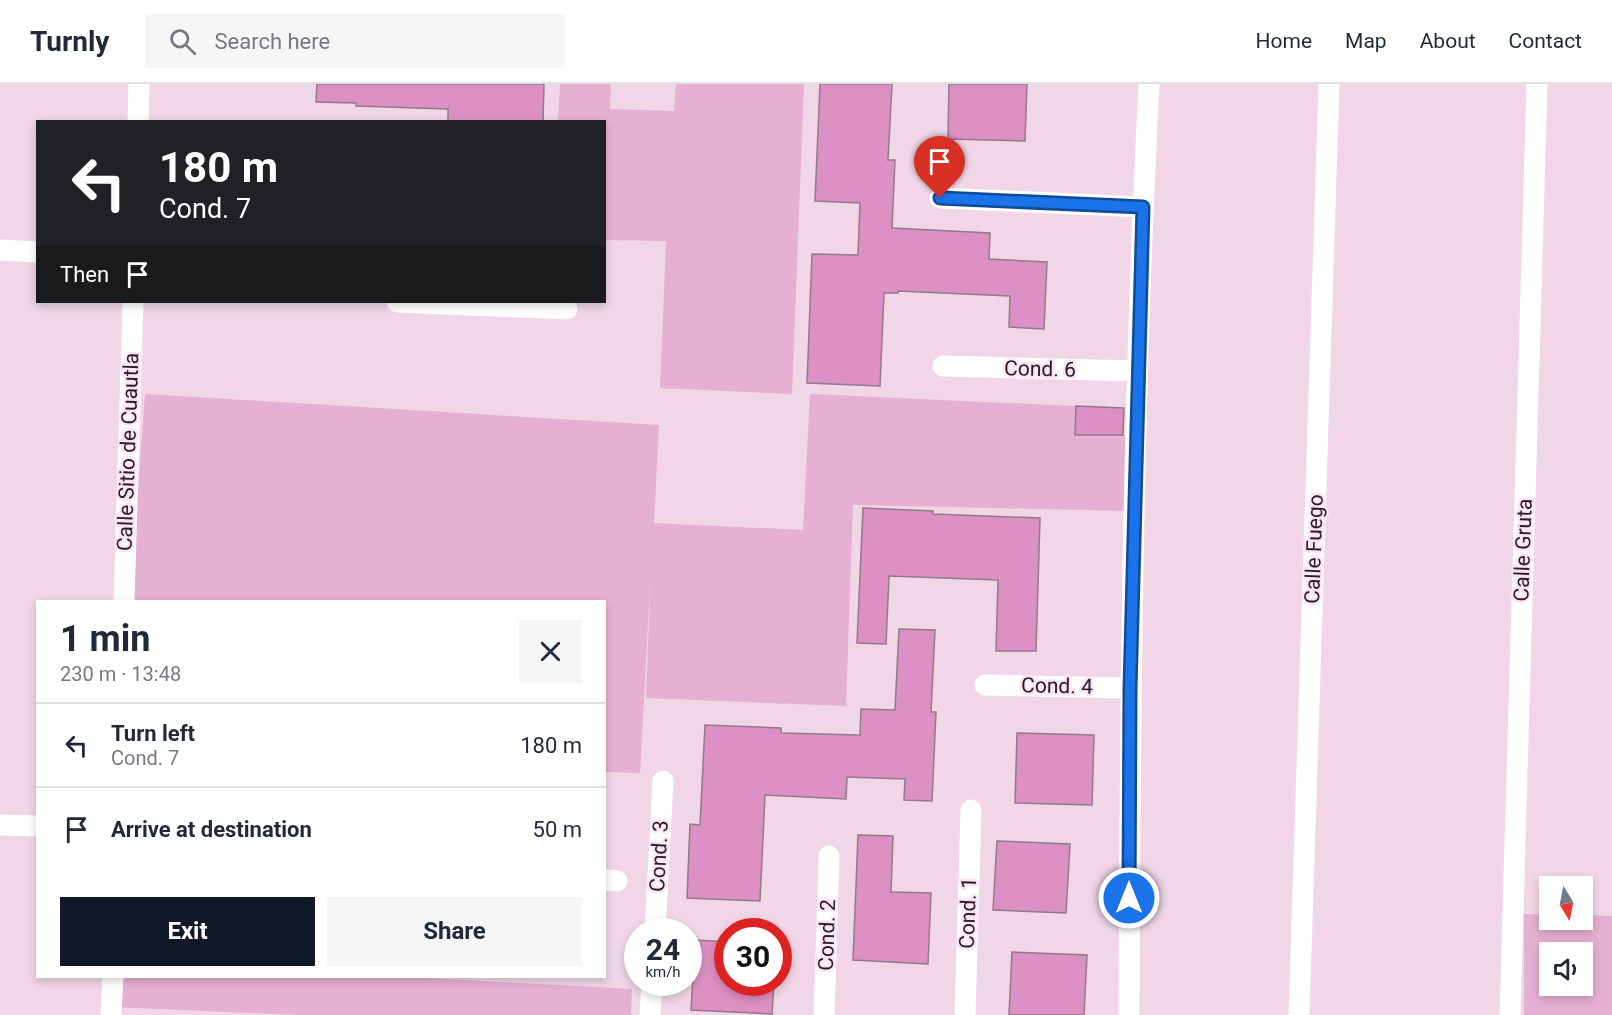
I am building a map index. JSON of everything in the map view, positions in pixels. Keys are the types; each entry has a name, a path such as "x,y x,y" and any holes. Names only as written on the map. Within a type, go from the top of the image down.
{"street":[{"path":"138,120 139,84"},
{"path":"1129,1015 1130,688 1137,371 1149,84"},
{"name":"Calle Fuego","path":"1299,1015 1329,84"},
{"name":"Calle Gruta","path":"1510,1015 1537,84"},
{"path":"940,198 1143,207"},
{"path":"0,250 36,252"},
{"name":"Calle Sitio de Cuautla","path":"124,600 133,303"},
{"path":"421,303 567,309"},
{"name":"Cond. 6","path":"943,366 1137,371"},
{"name":"Cond. 4","path":"985,685 1130,688"},
{"name":"Cond. 3","path":"656,918 663,781"},
{"name":"Cond. 1","path":"965,1015 971,810"},
{"path":"0,825 36,826"},
{"name":"Cond. 2","path":"824,1015 829,856"},
{"path":"111,1015 113,978"},
{"path":"650,1015 651,996"}],"shaded area":[{"path":"560,84 611,84 610,109 674,111 676,84 804,84 792,394 660,388 666,241 606,240 606,120 558,120"},
{"path":"145,394 659,425 654,523 803,530 810,394 1076,406 1075,435 1129,435 1127,511 853,505 846,706 646,698 651,569 640,773 606,772 606,600 130,600"},
{"path":"1524,914 1539,915 1539,930 1593,930 1593,915 1612,916 1612,1015 1524,1015"},
{"path":"113,978 427,978 624,989 624,996 632,996 631,1015 300,1015 112,1007"}],"building":[{"path":"317,84 544,84 543,120 448,120 448,109 356,106 356,103 316,102"},
{"path":"820,84 892,84 888,160 895,160 892,228 990,233 989,259 1047,262 1044,329 1009,327 1010,296 898,291 898,293 884,293 880,386 807,383 812,254 858,255 860,203 815,201"},
{"path":"949,84 1027,84 1025,141 948,139"},
{"path":"1076,406 1124,408 1123,435 1075,435"},
{"path":"863,508 933,511 933,514 1040,518 1036,651 996,651 998,580 889,576 886,644 857,643"},
{"path":"899,629 935,630 931,712 936,712 932,801 904,800 905,779 847,777 846,799 765,795 760,901 687,898 690,824 700,825 705,725 781,728 781,733 860,735 861,709 895,710"},
{"path":"1017,733 1094,735 1092,805 1015,803"},
{"path":"858,835 893,836 891,892 931,893 928,964 853,960"},
{"path":"997,841 1070,844 1066,913 993,910"},
{"path":"702,940 714,941 714,996 773,996 772,1014 691,1010 692,996 702,996"},
{"path":"1012,952 1087,955 1084,1015 1009,1015"}],"route":[{"path":"940,198 1143,207 1130,688 1129,898"}]}
